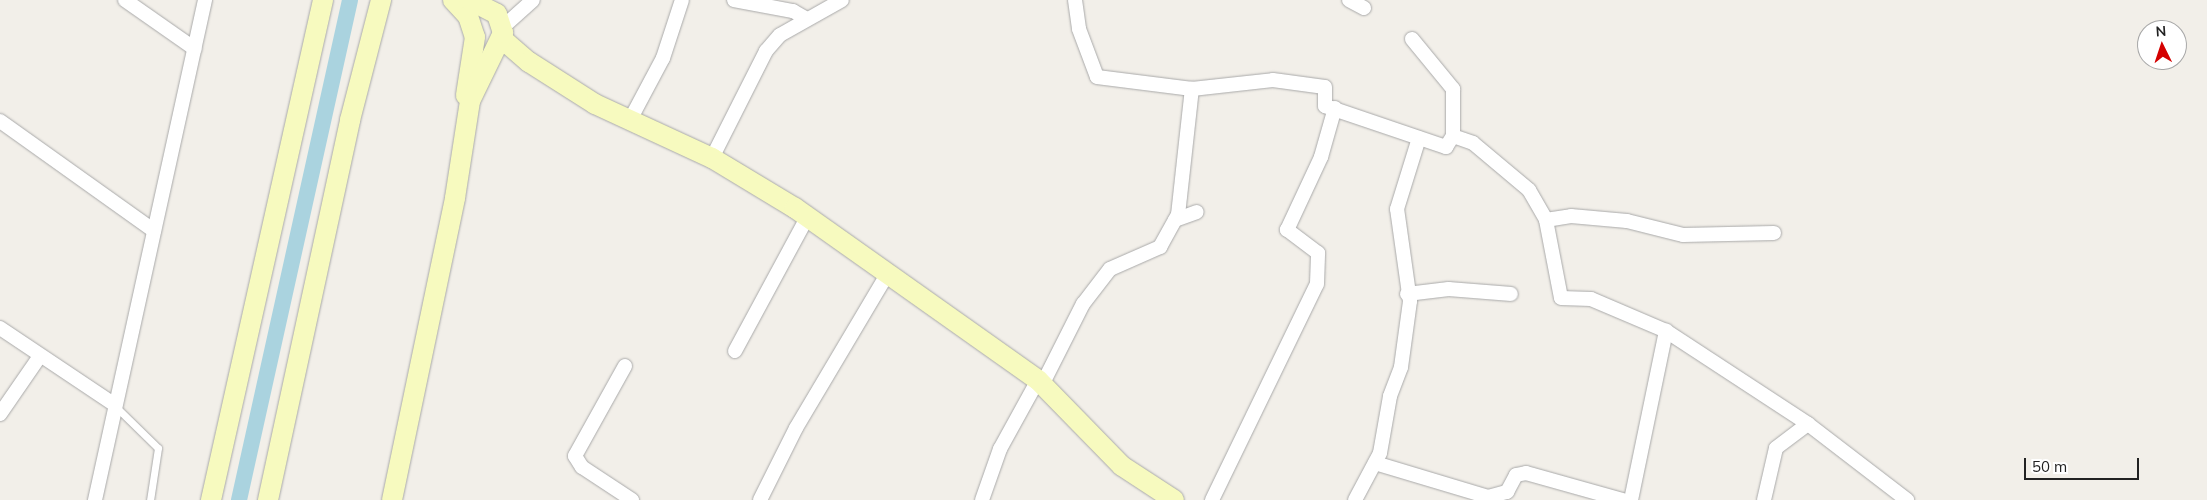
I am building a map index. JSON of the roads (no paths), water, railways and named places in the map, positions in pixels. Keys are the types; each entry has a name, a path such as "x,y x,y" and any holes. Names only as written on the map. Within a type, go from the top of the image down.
{"street":[{"path":"125,0 195,49"},
{"path":"95,500 205,0"},
{"path":"211,500 323,0"},
{"path":"268,500 350,120 381,0"},
{"path":"453,0 468,16 475,37 466,86 470,101"},
{"path":"392,500 455,198 470,101 501,36 497,14 469,0"},
{"path":"475,37 486,46 501,36 533,0"},
{"path":"630,120 663,58 682,0"},
{"path":"734,0 793,11 808,19"},
{"path":"712,158 766,51 780,36 842,0"},
{"path":"1074,0 1079,29 1097,77 1192,89 1274,80 1325,87 1325,106 1446,147 1453,136 1453,89 1412,39"},
{"path":"1348,0 1364,8"},
{"path":"501,36 560,83 630,120 712,158 807,218 1040,382 1122,466 1174,500"},
{"path":"982,500 1000,448 1040,382 1083,304 1110,269 1160,247 1175,220 1184,189 1192,89"},
{"path":"1212,500 1317,284 1318,252 1287,230 1321,157 1335,108"},
{"path":"0,121 154,232"},
{"path":"1453,136 1473,143 1506,168 1529,190 1546,220 1561,298 1591,299 1666,331 1808,424 1908,500"},
{"path":"1355,500 1375,463 1401,367 1409,317 1397,209 1419,138"},
{"path":"1175,220 1197,212"},
{"path":"1546,220 1570,216 1609,219 1683,236 1774,233"},
{"path":"735,351 807,218"},
{"path":"760,500 796,428 887,275"},
{"path":"1407,294 1449,288 1511,294"},
{"path":"0,328 115,405"},
{"path":"1631,500 1666,331"},
{"path":"0,414 40,356"},
{"path":"626,366 575,456 582,467 617,495 632,500"},
{"path":"1764,500 1776,448 1808,424"},
{"path":"1375,463 1488,497 1507,492 1516,475 1533,473 1623,500"}],"lane":[{"path":"115,405 158,448 150,500"}],"waterway":[{"path":"239,500 350,0"}]}
